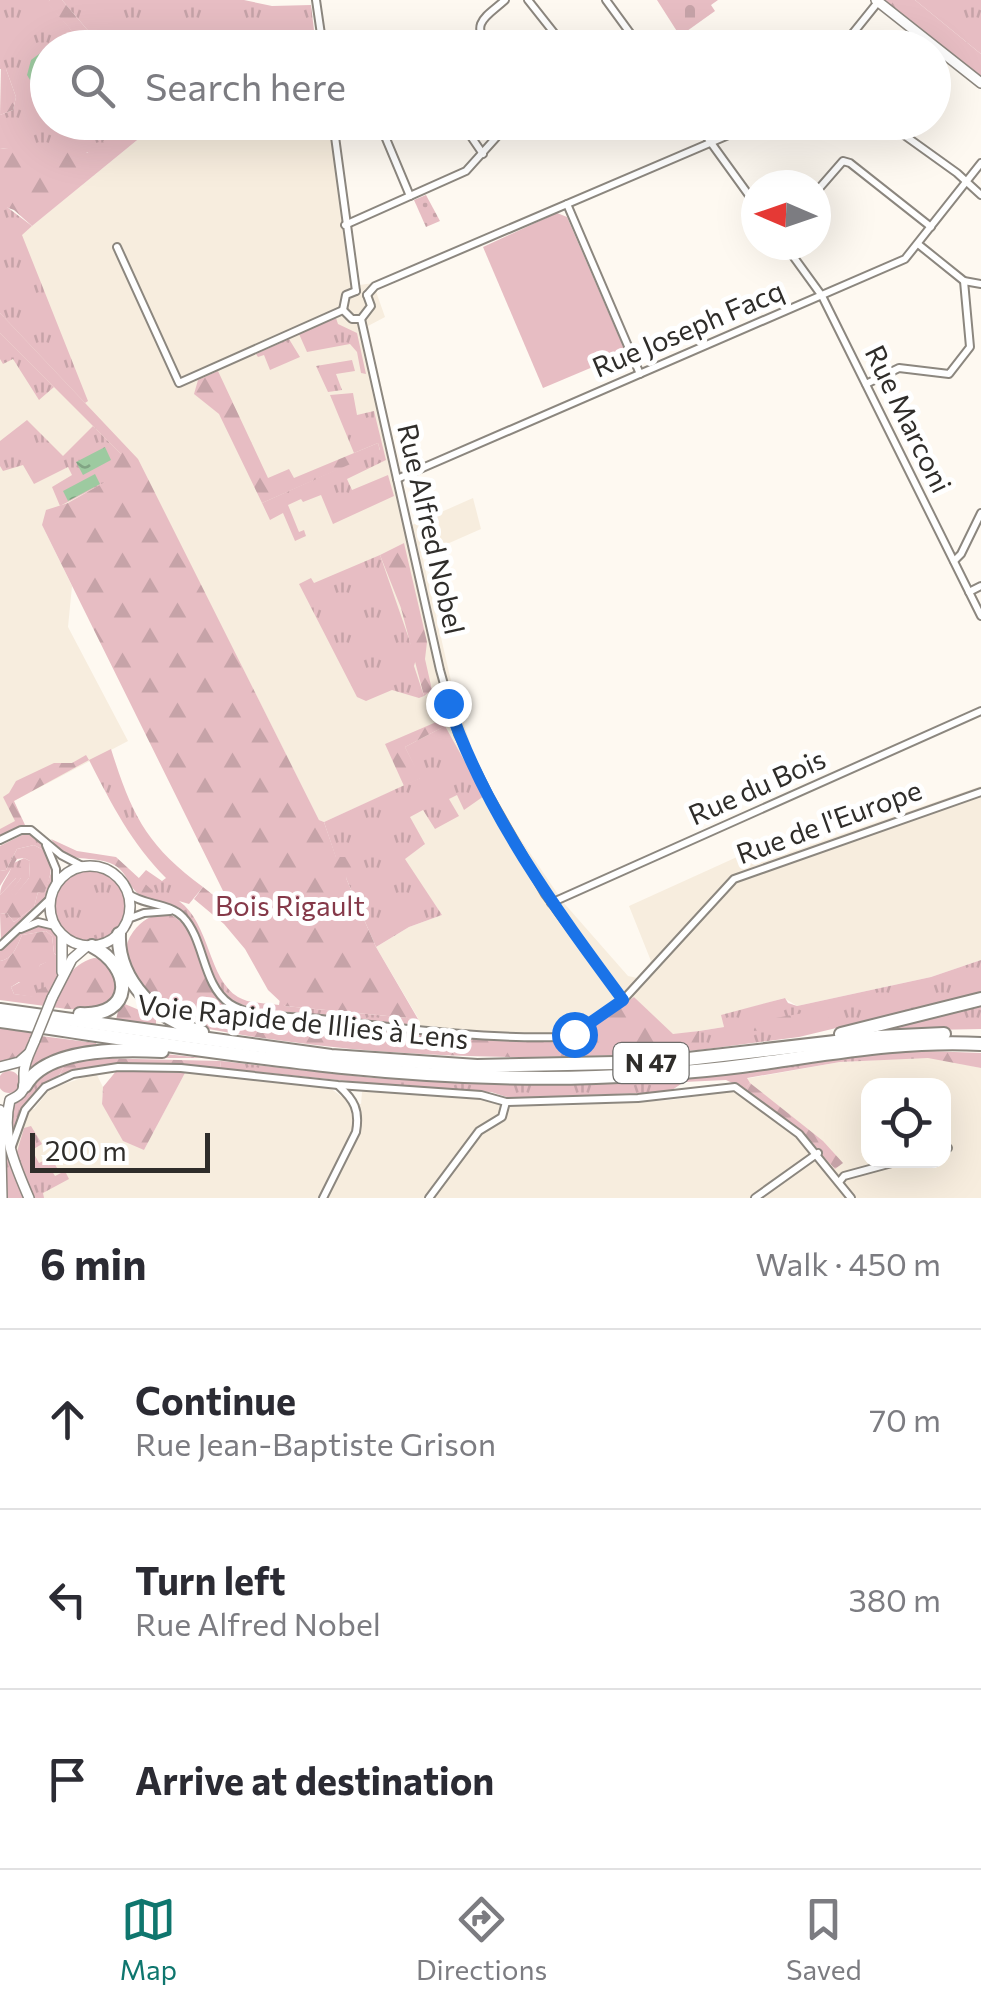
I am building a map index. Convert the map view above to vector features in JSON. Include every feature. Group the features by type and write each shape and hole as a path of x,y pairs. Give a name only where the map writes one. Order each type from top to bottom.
{"highway":[{"path":"24,1080 44,1068 90,1052 155,1050 202,1054 222,1046 218,1036 178,1024 150,1004 123,964 118,934"},
{"path":"19,1013 32,1009 93,1015 114,1006 121,994 122,975 111,958 89,946"},
{"name":"N 47","path":"781,1050 796,1043 981,999"},
{"name":"Voie Rapide de Illies à Lens","path":"0,1010 222,1046 477,1066 638,1064 781,1050"},
{"name":"N 47","path":"0,1022 222,1046 358,1070 506,1078 663,1074 875,1046 981,1044"},
{"path":"781,1050 914,1034 981,1036"}],"street":[{"path":"316,0 320,30"},
{"path":"478,30 481,21 505,0"},
{"path":"528,0 552,30"},
{"path":"606,0 626,30"},
{"path":"855,30 877,1 914,30"},
{"path":"951,59 981,83"},
{"path":"334,140 356,290"},
{"path":"386,140 410,196"},
{"path":"473,140 483,154"},
{"path":"345,225 466,170 495,140"},
{"path":"709,140 741,184"},
{"path":"367,294 375,286 721,140"},
{"path":"910,140 981,194"},
{"path":"831,173 843,162 850,163 931,228"},
{"name":"Rue Joseph Facq","path":"397,479 905,259 981,163"},
{"path":"567,204 640,374"},
{"path":"918,244 964,281 981,284"},
{"path":"118,247 179,384 344,310"},
{"name":"Rue Marconi","path":"796,260 822,296 981,616"},
{"path":"866,384 899,368 949,374 970,346 964,281"},
{"path":"356,290 367,294 371,306 361,319 349,317 344,310 346,295 356,290"},
{"name":"Rue Alfred Nobel","path":"361,319 454,723 488,794 551,903 623,1000"},
{"path":"954,561 981,513"},
{"path":"969,592 981,586"},
{"name":"Rue du Bois","path":"551,903 981,710"},
{"name":"Rue de l'Europe","path":"174,911 186,921 219,992 235,1006 468,1034 559,1038 574,1034 623,1000 734,879 981,792"},
{"path":"0,840 26,829 36,832 61,855 84,867"},
{"path":"43,839 55,864 56,886"},
{"path":"62,974 59,931 51,913 51,898 66,874 97,867 113,874 128,893 144,903 174,911"},
{"path":"28,1196 11,1152 5,1099 20,1096 30,1052 62,974 72,958 118,934 128,919 128,893"},
{"path":"0,946 51,898"},
{"path":"128,919 152,911 174,911"},
{"path":"12,934 38,922 89,946"},
{"path":"24,1080 5,1066 30,1052"},
{"path":"11,1152 25,1110 44,1086 98,1068 181,1068 338,1085 481,1094 506,1102 638,1098 735,1087 800,1134 851,1198"},
{"path":"323,1198 356,1132 358,1120 352,1098 338,1085"},
{"path":"352,1098 364,1087"},
{"path":"429,1198 479,1132 502,1117 506,1102"},
{"path":"0,1110 2,1198"},
{"path":"755,1198 818,1153"},
{"path":"840,1181 844,1176 873,1168"}],"shaded area":[{"path":"137,140 339,140 360,285 373,283 385,317 368,326 412,525 473,498 481,529 422,555 454,694 472,749 501,810 563,902 628,976 637,978 651,961 629,906 768,843 774,858 981,786 981,960 931,977 797,1006 784,998 722,1016 724,1027 673,1035 634,997 576,1038 565,1041 419,1033 418,1018 376,947 409,927 442,915 404,859 424,845 395,790 324,822 319,820 137,459 42,525 72,586 68,627 128,741 14,801 26,833 4,844 0,852 0,252"},
{"path":"932,1057 981,1068 981,1198 0,1198 0,1110 34,1109 50,1089 96,1073 103,1087 102,1104 144,1150 185,1073 330,1088 349,1102 361,1104 362,1092 366,1091 496,1100 513,1106 671,1100 733,1091 745,1079 840,1062"}],"green space":[{"path":"0,0 50,0 48,3 71,30 30,30 30,140 110,140 79,155 0,149 0,115 13,110 16,97 6,69 0,69"},
{"path":"62,0 244,0 272,6 311,5 314,30 88,30"},
{"path":"62,0 88,30 71,30 47,3"},
{"path":"657,0 718,0 711,5 715,11 688,30 676,30"},
{"path":"883,0 915,0 981,54 981,77 951,53 951,30 921,30"},
{"path":"915,0 981,0 981,54"},
{"path":"1,67 6,69 16,97 13,110 0,115"},
{"path":"66,140 87,153 105,140 137,140 32,226 14,210 0,205 0,149 17,147 55,153"},
{"path":"426,195 440,221 426,227 414,200"},
{"path":"3,204 32,226 22,235 88,401 85,403 0,313"},
{"path":"557,213 567,217 626,353 543,388 483,247"},
{"name":"Bois Rigault","path":"0,313 138,459 319,820 324,822 336,857 352,857 358,862 346,878 376,947 418,1019 285,1006 268,990 245,949 224,924 194,899 203,887 227,906 229,903 42,525 46,510 68,503 105,482 100,471 121,454 0,333"},
{"path":"336,318 338,324 357,333 366,374 361,373 357,352 350,344 307,352 299,334"},
{"path":"0,333 54,387 39,400 13,359 3,364 0,359"},
{"path":"289,339 300,357 270,370 264,355 256,354"},
{"path":"352,360 355,371 336,374 342,390 328,392 316,366"},
{"path":"218,371 268,478 289,469 294,478 378,443 380,451 262,503 219,414 194,394 198,380"},
{"path":"353,393 357,415 374,411 386,460 347,479 352,490 388,475 394,496 333,524 321,495 303,502 301,499 288,505 299,532 304,530 306,536 295,541 283,513 270,520 262,503 380,450 378,443 354,453 330,395"},
{"path":"27,420 63,456 93,426 122,455 106,482 60,506 52,487 72,475 68,467 34,484 23,465 3,471 0,466 0,441"},
{"path":"404,543 427,642 425,659 432,690 424,696 401,608 380,555"},
{"path":"380,555 416,659 414,666 424,696 419,698 392,690 366,701 357,697 299,584 311,578 314,583"},
{"path":"441,720 445,726 405,747 421,778 404,786 385,744"},
{"path":"445,726 484,796 464,810 457,795 449,799 459,816 435,829 423,810 410,817 425,844 405,859 442,915 409,927 376,947 346,878 352,857 336,858 324,822 420,778 405,747"},
{"path":"111,749 134,811 154,842 203,887 189,904 179,901 197,923 228,989 253,1002 279,1005 280,999 285,1006 418,1019 419,1026 252,1008 232,1001 220,988 186,916 173,906 151,901 138,879 146,870 162,881 166,878 132,837 89,760"},
{"path":"86,755 89,760 14,801 25,825 0,836 0,829 15,821 3,797 16,781 54,763 72,763"},
{"path":"26,833 34,834 47,852 34,845 17,849 6,870 0,871 0,846"},
{"path":"51,839 77,851 116,857 153,891 151,901 137,893 117,867 101,860 71,856"},
{"path":"34,845 47,852 49,878 44,894 38,892 34,907 14,922 7,913 0,914 0,895 16,878 18,867 24,866 11,892 14,896 29,878 30,861 17,859 0,886 0,871 6,870 17,849"},
{"path":"24,858 30,861 29,878 14,897 10,892 21,878 16,878 0,895 12,864"},
{"path":"53,867 49,891 43,900 1,941 0,914 7,913 14,922 34,907 38,892 44,893"},
{"path":"90,870 115,881 126,906 115,931 90,942 65,931 54,906 65,881"},
{"path":"166,913 188,932 217,992 248,1014 469,1038 551,1042 576,1038 634,997 673,1034 699,1031 699,1050 575,1056 450,1056 326,1046 203,1028 175,1014 146,991 127,962 126,947 133,932 147,919"},
{"path":"37,924 56,936 61,960 54,953 52,936 46,931 22,935 11,955 0,961 0,951 23,930"},
{"path":"46,931 52,936 54,953 61,960 59,972 48,968 47,962 40,965 34,983 19,982 11,987 14,994 38,997 37,990 45,987 49,978 55,982 45,1006 0,1000 0,961 11,955 22,935"},
{"path":"94,958 106,959 117,979 113,1001 94,1009 52,1007 73,971"},
{"path":"981,960 981,993 799,1037 699,1050 699,1031 724,1027 721,1015 785,998 797,1006 931,977"},
{"path":"48,961 59,972 39,998 14,994 11,987 35,974"},
{"path":"120,1002 156,1017 156,1026 116,1020"},
{"path":"981,1005 981,1029 882,1031 882,1030"},
{"path":"826,1009 829,1019 754,1031 753,1022"},
{"path":"0,1027 33,1032 21,1057 0,1064"},
{"path":"41,1036 96,1043 98,1049 31,1072 28,1069"},
{"path":"928,1051 928,1058 840,1062 747,1078 750,1083 745,1089 726,1080 684,1082 669,1092 510,1098 491,1092 220,1068 221,1061 374,1078 490,1083"},
{"path":"928,1051 981,1053 981,1068 928,1058"},
{"path":"165,1054 203,1058 93,1058 65,1064 60,1074 31,1097 11,1133 14,1105 45,1070 88,1056"},
{"path":"93,1058 221,1061 220,1068 118,1064 60,1074 65,1064"},
{"path":"117,1070 185,1073 144,1150 123,1141 102,1104 103,1087"},
{"path":"9,1071 19,1078 17,1090 1,1090 1,1074"},
{"path":"750,1083 823,1141 843,1163 835,1169 801,1132 745,1089"},
{"path":"31,1126 42,1144 32,1150 39,1163 51,1157 57,1168 52,1171 55,1176 65,1171 69,1179 43,1193 44,1198 32,1198 16,1155 24,1128"},
{"path":"8,1154 24,1198 5,1198 4,1158"}],"water":[{"path":"105,447 111,460 83,475 76,462"},
{"path":"95,474 100,484 68,501 63,491"}],"route":[{"path":"448,703 469,758 545,894 623,1000 574,1034"}]}
